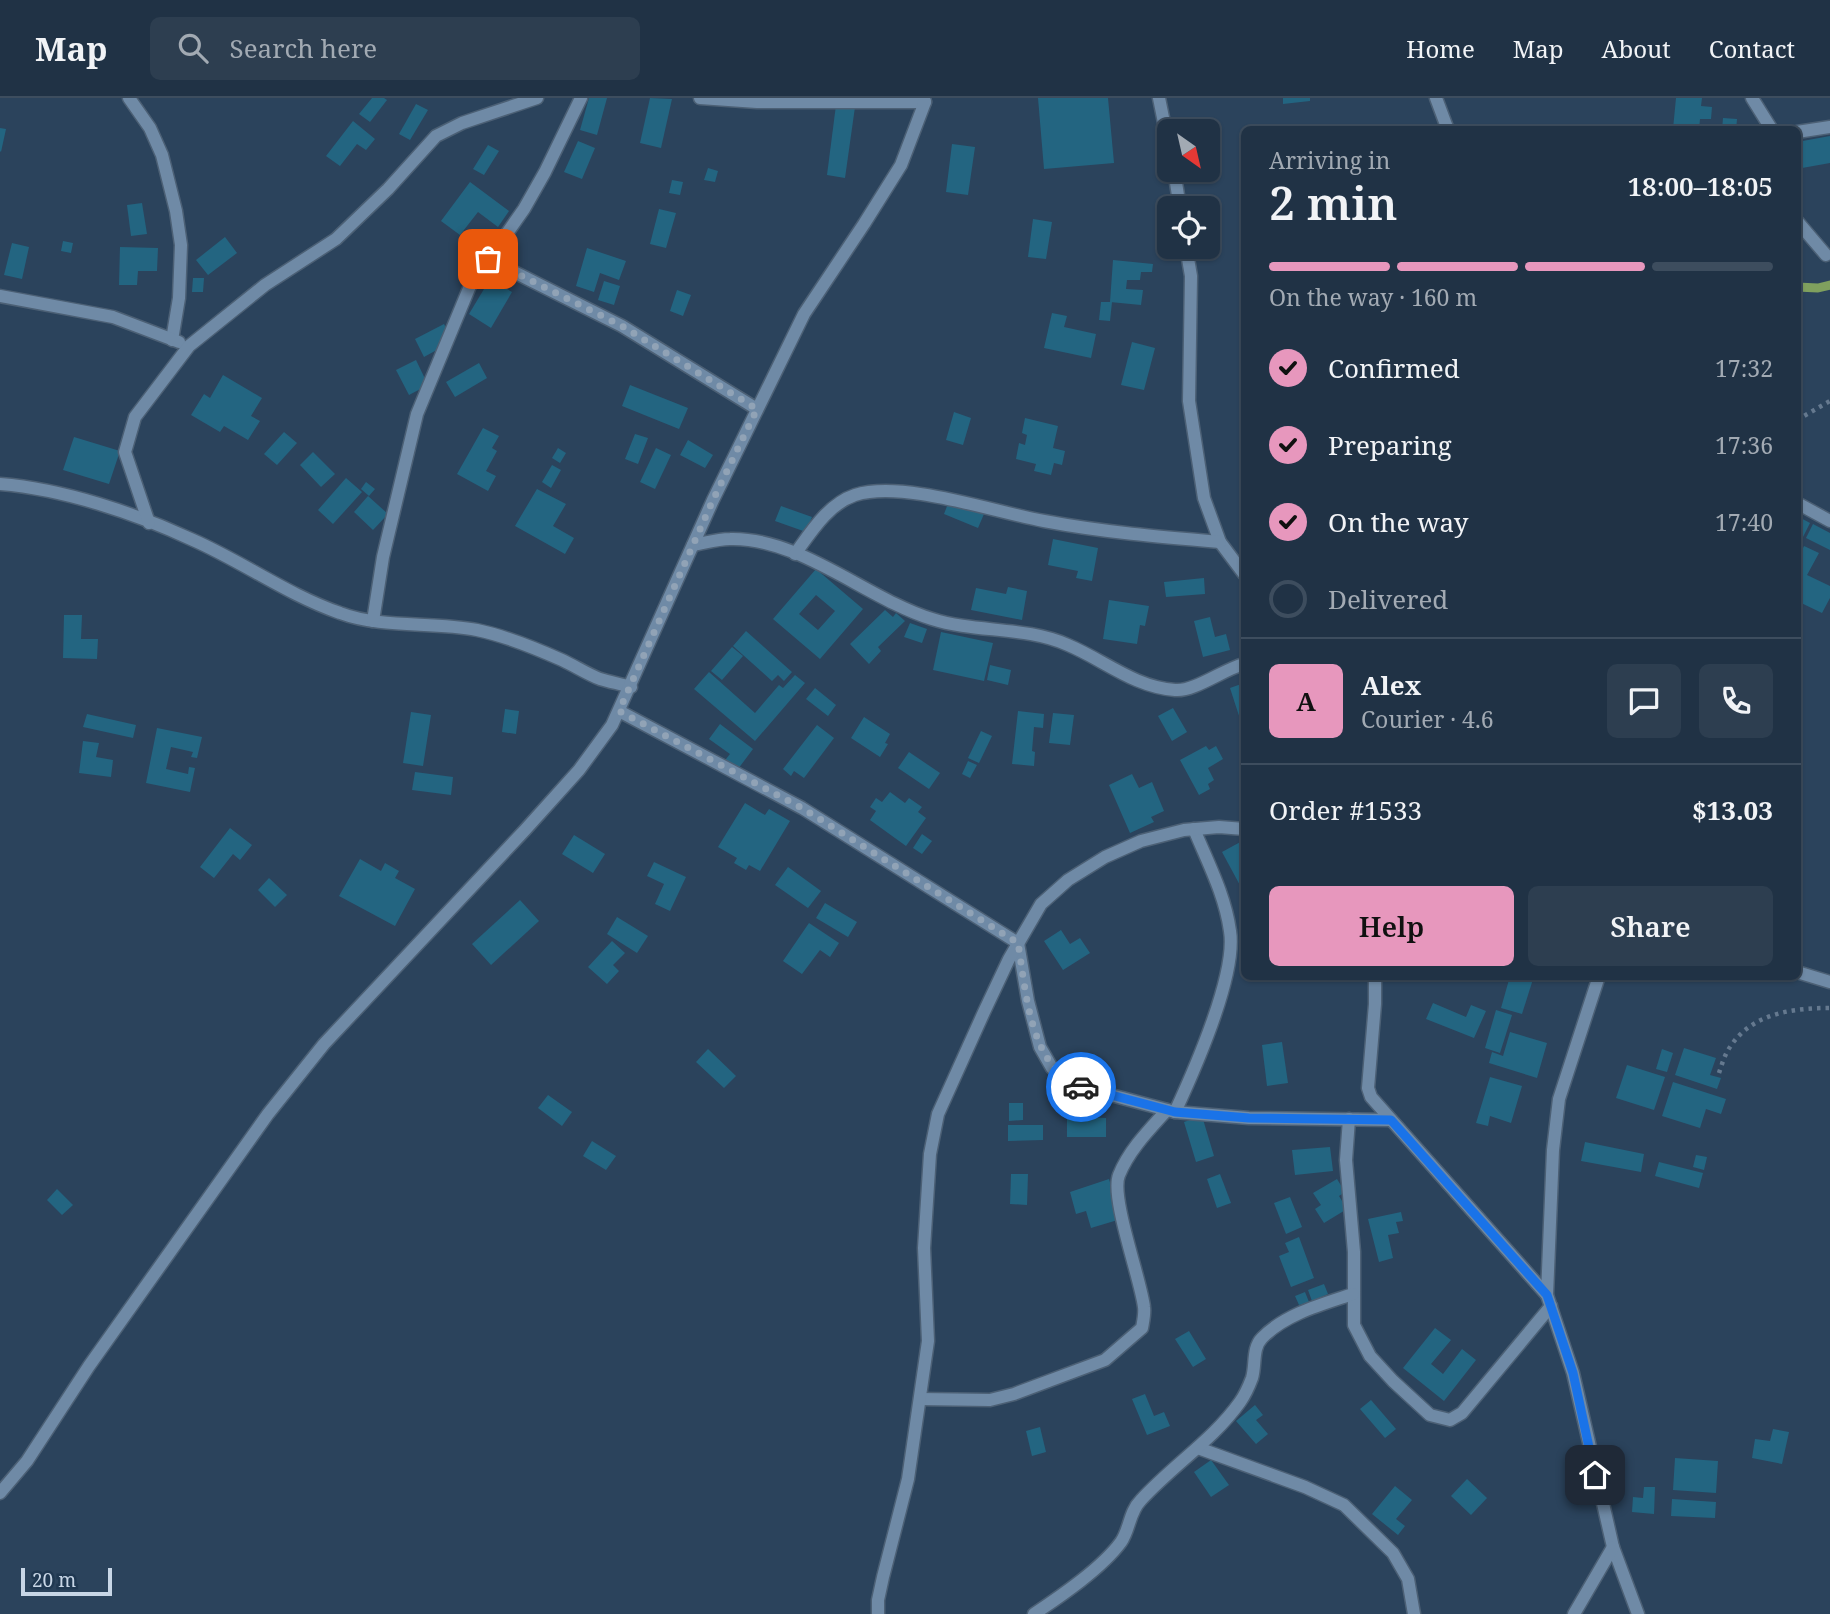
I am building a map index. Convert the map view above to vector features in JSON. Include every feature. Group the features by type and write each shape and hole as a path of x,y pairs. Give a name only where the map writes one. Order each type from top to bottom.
{"street":[{"path":"129,98 150,128 162,155 176,211 181,245 179,298 173,340"},
{"path":"149,523 125,452 135,417 189,346 265,285 336,239 388,189 436,136 474,118 537,98"},
{"path":"373,621 386,544 417,414 470,286 524,209 545,173 581,98"},
{"path":"0,1493 27,1461 89,1366 268,1114 324,1044 449,913 570,780 612,725 693,545 804,314 901,165 925,100 757,102 700,98"},
{"path":"1159,98 1163,119"},
{"path":"1436,98 1446,126"},
{"path":"1752,98 1770,126"},
{"path":"1801,132 1830,128"},
{"path":"1801,226 1826,255"},
{"path":"488,259 622,326 757,409"},
{"path":"1188,259 1191,276 1189,401 1204,498 1220,542 1241,569"},
{"path":"0,296 113,317 189,346"},
{"path":"0,484 33,487 149,523 193,540 310,601 341,614 373,621 421,623 477,630 512,640 598,678 631,687"},
{"path":"795,554 817,524 837,504 854,495 879,491 936,497 1084,528 1220,542"},
{"path":"1801,505 1830,521"},
{"path":"693,545 730,539 765,544 817,562 878,596 931,619 1040,635 1068,645 1144,684 1178,691 1241,665"},
{"path":"619,711 802,808 1018,943 1028,1001 1040,1046 1052,1068 1077,1086 1171,1111 1249,1118 1391,1120"},
{"path":"920,1399 990,1400 1014,1394 1105,1360 1142,1328 1145,1308 1125,1227 1117,1187 1118,1177 1134,1147 1171,1111 1196,1065 1220,997 1228,965 1231,935 1224,902 1194,829"},
{"path":"878,1614 883,1577 908,1479 929,1320 924,1248 930,1154 938,1114 984,1012 1018,943 1041,904 1068,880 1105,857 1141,841 1194,829 1241,829"},
{"path":"1801,973 1830,982"},
{"path":"1375,980 1376,1004 1368,1088 1371,1097 1549,1301"},
{"path":"1598,980 1559,1099 1553,1150 1549,1301 1573,1373 1613,1547 1638,1614"},
{"path":"1349,1119 1346,1160 1354,1252 1353,1325 1370,1356 1430,1415 1450,1420 1462,1413 1549,1301"},
{"path":"1034,1614 1090,1572 1122,1542 1131,1515 1141,1500 1216,1433 1241,1400 1252,1380 1257,1344 1264,1336 1315,1306 1353,1294"},
{"path":"1198,1448 1305,1487 1344,1505 1393,1553 1408,1579 1414,1614"},
{"path":"1574,1614 1613,1547"}],"path":[{"path":"1801,418 1830,401"},
{"path":"1719,1073 1728,1049 1738,1035 1766,1016 1800,1008 1830,1008"}],"building":[{"path":"372,98 387,100 370,122 359,114"},
{"path":"589,98 607,98 597,135 580,130"},
{"path":"650,98 672,99 661,148 640,143"},
{"path":"1038,98 1108,98 1114,163 1044,169"},
{"path":"1283,98 1310,98 1310,101 1283,104"},
{"path":"1676,98 1702,98 1701,106 1712,107 1711,119 1700,119 1699,126 1673,126"},
{"path":"416,104 428,110 410,140 399,134"},
{"path":"836,105 855,107 845,178 827,175"},
{"path":"1723,118 1737,119 1736,126 1722,126"},
{"path":"353,121 375,139 366,150 357,144 340,166 326,156"},
{"path":"0,128 6,129 1,152 0,151"},
{"path":"1830,136 1830,163 1802,168 1801,141"},
{"path":"578,141 595,148 582,179 564,172"},
{"path":"952,144 975,147 968,195 946,192"},
{"path":"488,145 499,151 484,175 473,169"},
{"path":"708,168 718,171 715,182 704,180"},
{"path":"672,180 683,182 680,195 669,193"},
{"path":"470,182 509,211 498,227 478,212 460,235 441,221"},
{"path":"142,203 147,234 131,236 127,205"},
{"path":"659,209 676,213 666,248 650,244"},
{"path":"1033,219 1052,222 1046,259 1028,257"},
{"path":"225,237 237,253 208,275 196,260"},
{"path":"63,241 73,243 71,253 61,251"},
{"path":"12,243 29,247 22,279 4,275"},
{"path":"120,247 158,248 157,271 138,271 137,285 119,285"},
{"path":"587,248 626,261 619,280 600,273 594,292 576,286"},
{"path":"1113,260 1153,264 1152,272 1141,272 1140,280 1127,280 1126,289 1143,290 1141,305 1110,302"},
{"path":"193,278 204,278 203,292 192,292"},
{"path":"490,279 512,292 491,328 469,314"},
{"path":"604,281 620,286 614,305 598,300"},
{"path":"677,290 691,295 683,316 670,311"},
{"path":"1101,302 1112,302 1110,321 1099,320"},
{"path":"1052,313 1067,316 1064,327 1096,334 1091,358 1044,348"},
{"path":"444,324 453,341 424,357 415,339"},
{"path":"1132,342 1155,348 1144,390 1121,385"},
{"path":"416,360 428,385 409,395 396,370"},
{"path":"479,363 487,378 455,397 446,382"},
{"path":"223,375 262,398 251,416 260,421 248,440 224,426 220,432 191,415 204,394 210,398"},
{"path":"630,385 688,408 679,429 622,406"},
{"path":"954,412 971,418 963,445 946,440"},
{"path":"1025,418 1058,426 1053,448 1065,451 1062,465 1054,463 1051,475 1034,471 1036,464 1016,459 1019,443 1025,445 1027,435 1022,433"},
{"path":"483,428 499,436 492,448 497,451 486,471 496,476 488,491 457,474"},
{"path":"284,432 297,443 277,465 264,454"},
{"path":"635,434 648,438 638,464 625,459"},
{"path":"74,437 120,451 109,484 63,470"},
{"path":"688,440 713,455 705,468 680,455"},
{"path":"558,448 566,453 560,463 552,458"},
{"path":"656,448 671,455 655,489 640,482"},
{"path":"313,452 335,474 321,487 300,465"},
{"path":"552,465 561,470 551,488 542,482"},
{"path":"346,478 362,492 333,524 318,510"},
{"path":"366,482 375,489 369,496 361,489"},
{"path":"537,489 566,504 553,526 574,538 565,554 515,526"},
{"path":"368,496 388,514 373,530 354,512"},
{"path":"949,501 984,514 978,528 944,514"},
{"path":"781,506 812,517 806,532 775,521"},
{"path":"1801,518 1810,523 1801,541"},
{"path":"1813,524 1830,533 1830,550 1806,538"},
{"path":"1053,539 1098,548 1092,581 1076,578 1078,571 1048,565"},
{"path":"1804,546 1819,553 1807,575 1830,586 1830,598 1822,613 1801,603 1801,552"},
{"path":"816,569 863,609 820,659 773,619","holes":["816,595 835,611 818,630 799,614"]},
{"path":"1204,578 1205,594 1166,597 1164,582"},
{"path":"1008,587 1027,591 1022,620 971,610 976,588 1006,594"},
{"path":"1109,600 1149,606 1145,626 1140,625 1137,644 1103,639"},
{"path":"885,610 893,617 896,613 905,621 878,647 881,651 869,664 850,644"},
{"path":"64,615 82,615 81,639 98,639 97,659 63,658"},
{"path":"1210,617 1215,637 1226,634 1230,650 1203,657 1194,621"},
{"path":"910,623 927,629 922,643 904,637"},
{"path":"746,631 792,672 784,681 778,675 772,681 733,646"},
{"path":"941,632 993,643 984,681 933,670"},
{"path":"732,647 743,656 722,680 711,671"},
{"path":"990,665 1011,670 1008,685 987,680"},
{"path":"709,672 755,713 779,685 783,688 795,675 805,683 755,741 694,689"},
{"path":"1241,684 1241,722 1230,688"},
{"path":"815,688 836,705 828,716 806,699"},
{"path":"1173,708 1187,732 1172,741 1158,716"},
{"path":"505,709 519,711 516,734 502,732"},
{"path":"1018,711 1044,714 1043,728 1034,727 1034,766 1012,764"},
{"path":"411,712 431,715 423,766 403,763"},
{"path":"1053,713 1074,715 1070,745 1049,743"},
{"path":"87,714 136,725 133,738 83,727"},
{"path":"864,717 890,734 885,743 888,744 880,757 851,738"},
{"path":"720,724 753,749 735,773 722,764 730,754 709,739"},
{"path":"817,725 834,738 804,778 794,771 791,776 783,769"},
{"path":"157,728 202,737 197,758 191,757 193,752 171,747 166,769 188,774 189,767 195,768 190,792 146,783"},
{"path":"981,731 992,736 979,763 968,758"},
{"path":"83,741 99,743 96,757 113,760 111,777 79,773"},
{"path":"1206,746 1209,750 1216,746 1223,759 1208,768 1214,780 1208,784 1210,789 1199,795 1180,760"},
{"path":"909,752 940,773 929,789 898,768"},
{"path":"968,761 977,765 970,778 962,774"},
{"path":"415,772 453,777 451,795 412,790"},
{"path":"1132,774 1139,788 1152,782 1164,811 1151,817 1154,822 1130,833 1109,785"},
{"path":"890,792 905,803 909,798 922,807 918,812 926,818 906,846 870,820 876,811 870,807 876,798 882,802"},
{"path":"745,803 765,815 769,809 790,821 760,871 749,865 746,870 734,863 737,858 718,847"},
{"path":"230,828 252,845 240,860 233,854 214,878 200,867"},
{"path":"922,834 932,841 922,854 913,848"},
{"path":"574,835 605,854 593,873 562,854"},
{"path":"1241,842 1241,887 1222,852"},
{"path":"360,859 381,871 385,863 399,871 395,878 415,889 395,926 339,896"},
{"path":"654,862 686,877 670,911 655,904 664,884 647,876"},
{"path":"788,867 821,891 808,908 775,885"},
{"path":"269,878 287,895 275,907 258,890"},
{"path":"520,900 539,921 491,965 472,944"},
{"path":"825,903 857,922 848,937 816,918"},
{"path":"617,917 648,936 637,953 607,934"},
{"path":"809,923 839,943 830,957 820,950 802,974 783,961"},
{"path":"1061,930 1070,944 1080,938 1090,953 1063,970 1044,941"},
{"path":"612,941 625,953 613,965 619,971 607,984 588,967"},
{"path":"1509,980 1533,980 1522,1014 1501,1008"},
{"path":"1433,1003 1466,1017 1471,1005 1486,1011 1474,1038 1426,1019"},
{"path":"1496,1010 1512,1015 1500,1053 1485,1048"},
{"path":"1510,1032 1547,1043 1537,1078 1489,1063 1492,1052 1503,1056"},
{"path":"1282,1042 1288,1083 1267,1086 1262,1045"},
{"path":"1684,1048 1716,1058 1710,1075 1721,1078 1717,1089 1675,1075"},
{"path":"708,1049 736,1076 724,1088 696,1062"},
{"path":"1662,1049 1673,1053 1667,1072 1656,1069"},
{"path":"1627,1065 1665,1077 1654,1110 1616,1098"},
{"path":"1490,1077 1522,1086 1511,1123 1490,1116 1488,1126 1476,1123"},
{"path":"1673,1082 1726,1099 1721,1114 1706,1109 1700,1128 1662,1116"},
{"path":"548,1095 572,1112 562,1126 538,1108"},
{"path":"1067,1097 1083,1097 1083,1117 1106,1118 1106,1137 1067,1137"},
{"path":"1009,1103 1023,1103 1023,1120 1009,1121"},
{"path":"1202,1116 1214,1156 1196,1162 1184,1122"},
{"path":"1008,1125 1043,1125 1043,1140 1008,1141"},
{"path":"592,1141 616,1156 606,1170 583,1156"},
{"path":"1585,1142 1644,1154 1641,1172 1581,1161"},
{"path":"1330,1147 1333,1171 1295,1175 1292,1150"},
{"path":"1696,1155 1707,1157 1704,1170 1693,1167"},
{"path":"1659,1162 1703,1173 1699,1188 1655,1176"},
{"path":"1011,1174 1028,1174 1027,1205 1010,1204"},
{"path":"1220,1174 1231,1203 1217,1208 1207,1179"},
{"path":"1109,1179 1121,1219 1091,1228 1086,1211 1076,1214 1070,1192"},
{"path":"1337,1179 1345,1192 1339,1196 1347,1209 1324,1223 1315,1209 1321,1205 1313,1193"},
{"path":"57,1189 73,1205 62,1215 47,1200"},
{"path":"1290,1197 1302,1227 1286,1234 1274,1203"},
{"path":"1401,1212 1403,1221 1396,1222 1399,1233 1388,1235 1393,1258 1379,1262 1368,1219"},
{"path":"1299,1237 1314,1278 1291,1287 1279,1256 1289,1252 1285,1243"},
{"path":"1324,1284 1328,1294 1312,1301 1308,1290"},
{"path":"1305,1292 1309,1302 1299,1305 1295,1296"},
{"path":"1435,1328 1451,1340 1431,1364 1443,1374 1462,1349 1476,1360 1444,1401 1403,1368"},
{"path":"1189,1331 1206,1359 1193,1367 1175,1339"},
{"path":"1145,1394 1154,1416 1164,1412 1170,1426 1147,1435 1132,1399"},
{"path":"1371,1400 1396,1429 1385,1438 1360,1409"},
{"path":"1255,1405 1263,1415 1256,1420 1268,1434 1256,1444 1236,1421"},
{"path":"1040,1427 1046,1452 1032,1456 1026,1431"},
{"path":"1773,1429 1789,1432 1782,1464 1752,1458 1755,1439 1770,1441"},
{"path":"1675,1458 1718,1461 1716,1493 1673,1490"},
{"path":"1211,1460 1229,1485 1211,1497 1194,1472"},
{"path":"1467,1479 1487,1498 1471,1515 1451,1496"},
{"path":"1395,1486 1412,1500 1396,1519 1405,1526 1398,1535 1372,1514"},
{"path":"1644,1487 1655,1487 1654,1514 1632,1512 1633,1497 1643,1498"},
{"path":"1672,1499 1716,1502 1715,1518 1671,1516"}],"waterway":[{"path":"1801,287 1830,285"}],"way so far":[{"path":"488,259 658,346 757,409 713,500 619,711 802,808 1018,943 1028,1001 1040,1046 1052,1068 1081,1087"}],"route":[{"path":"1081,1087 1175,1112 1249,1118 1391,1120 1467,1202 1547,1295 1583,1410 1595,1475"}]}
